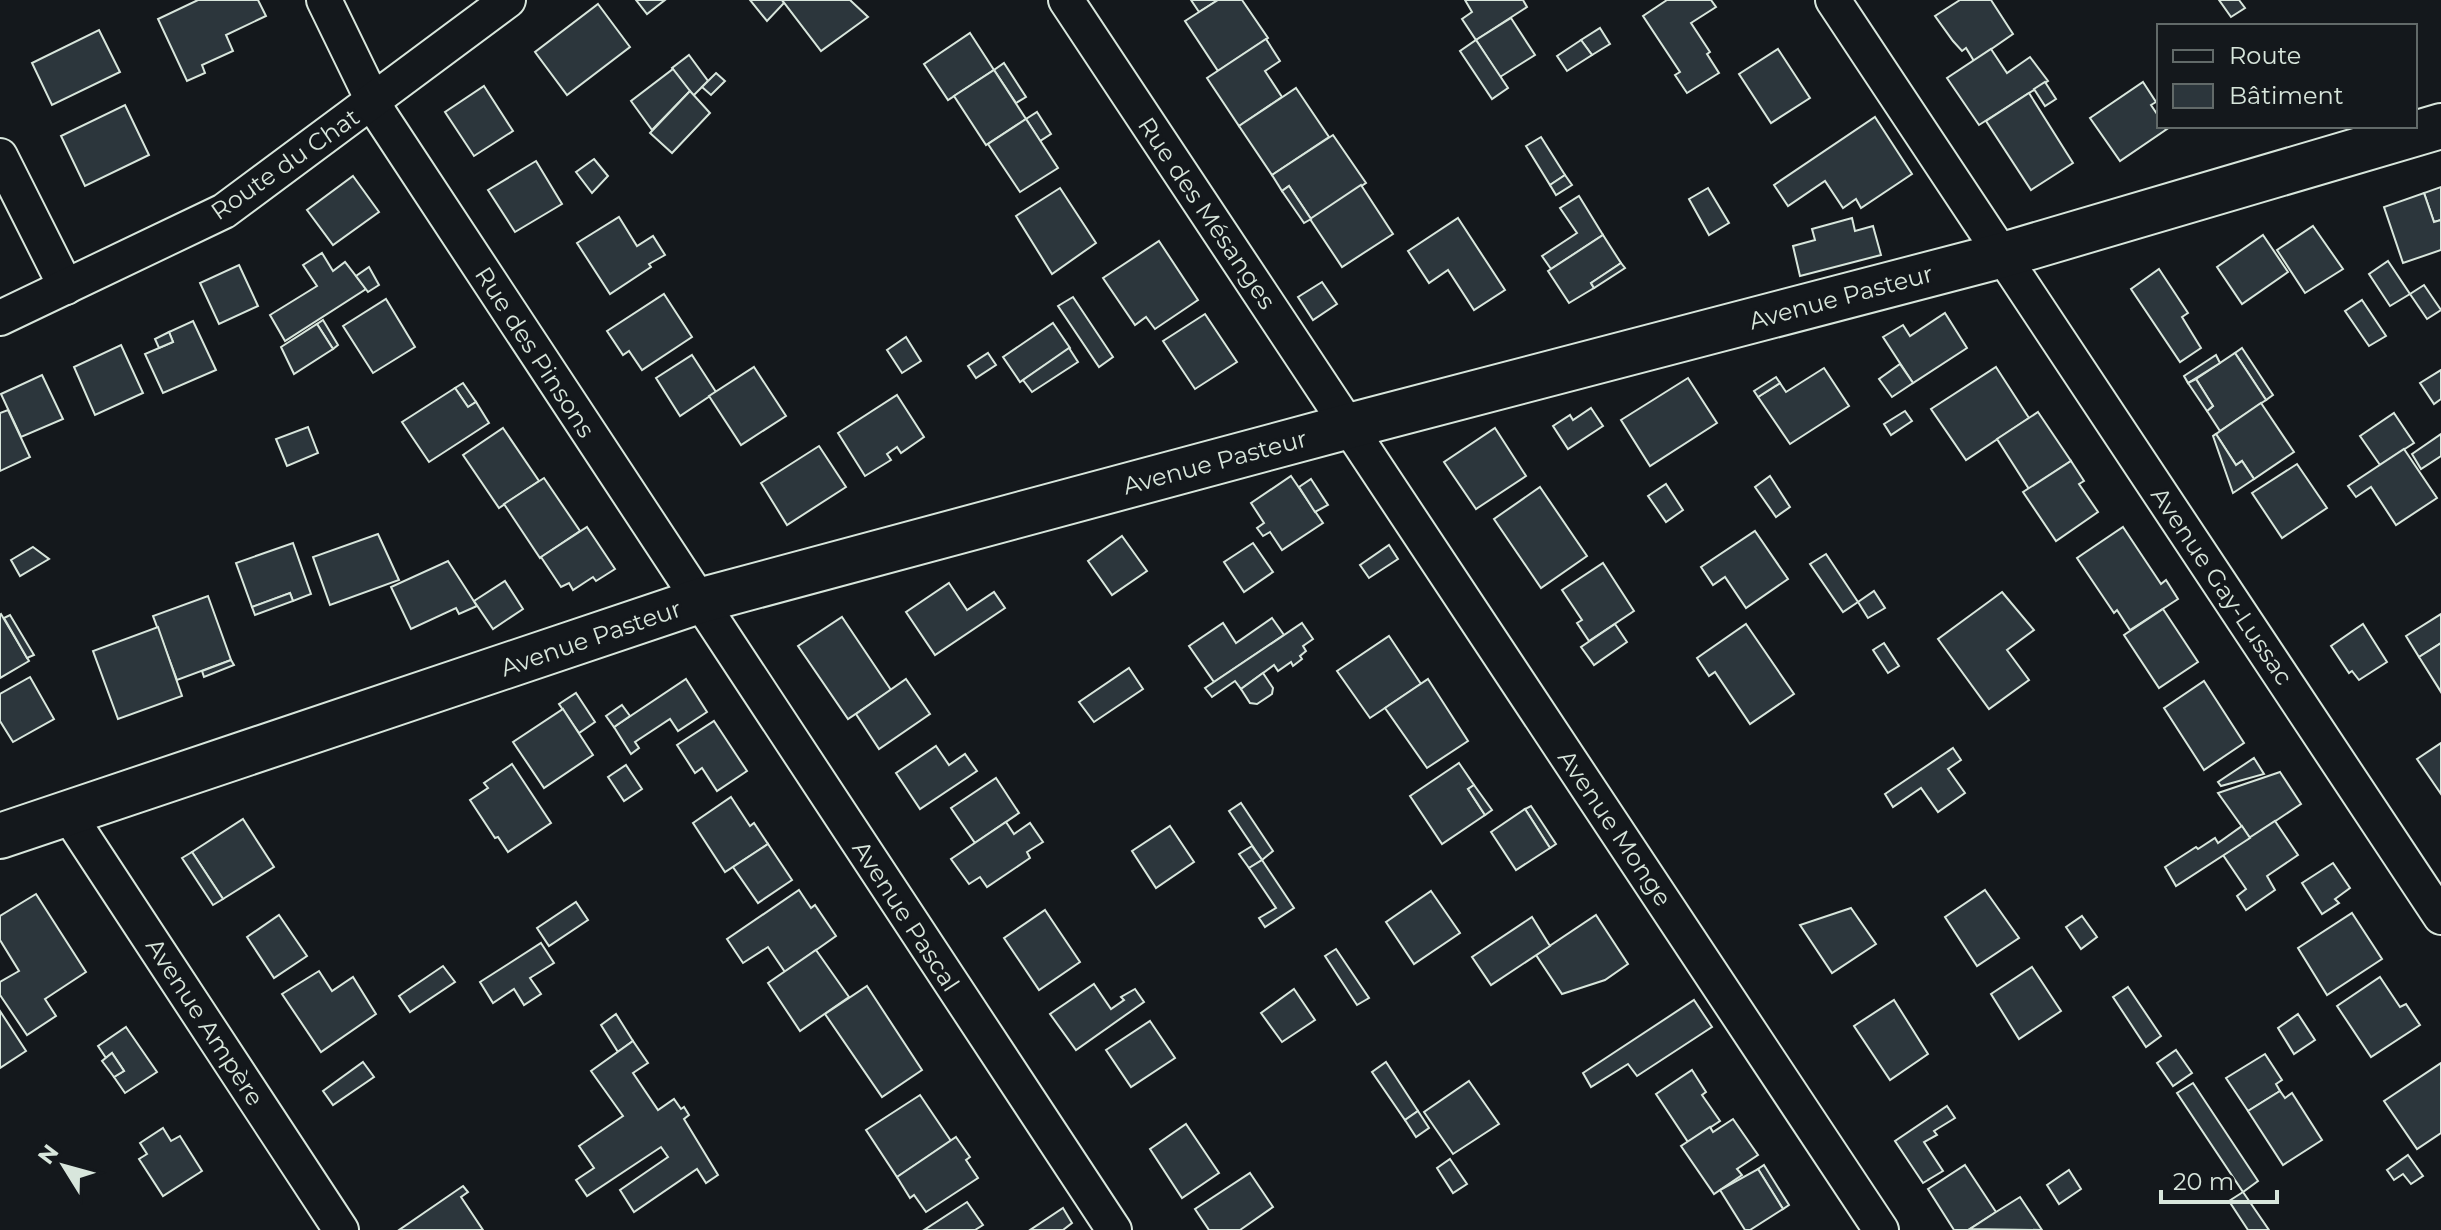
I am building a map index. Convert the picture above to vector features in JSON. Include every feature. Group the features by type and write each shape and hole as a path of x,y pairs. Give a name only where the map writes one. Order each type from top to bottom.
{"street":[{"name":"Rue des Pinsons","path":"324,0 373,102 699,601"},
{"name":"Route du Chat","path":"0,318 224,211 508,0"},
{"name":"Rue des Mésanges","path":"1066,0 1349,426"},
{"name":"Avenue Gay-Lussac","path":"1833,0 2441,917"},
{"name":"Avenue Pasteur","path":"0,836 699,601 1349,426 2003,255 2441,126"},
{"path":"0,156 66,287"},
{"name":"Avenue Monge","path":"1349,426 1881,1230"},
{"name":"Avenue Pascal","path":"699,601 1114,1230"},
{"name":"Avenue Ampère","path":"68,814 341,1230"}],"building":[{"path":"198,0 258,0 266,16 226,35 233,51 202,65 205,73 187,81 158,19"},
{"path":"636,0 665,0 647,14"},
{"path":"750,0 782,0 784,3 767,21"},
{"path":"782,0 850,0 868,17 821,51"},
{"path":"1191,0 1218,0 1199,12"},
{"path":"1218,0 1242,0 1268,38 1218,71 1185,21"},
{"path":"1465,0 1523,0 1527,7 1476,40 1462,19 1472,12"},
{"path":"1667,0 1711,0 1716,7 1691,23 1710,52 1707,54 1719,73 1687,93 1675,75 1680,72 1643,16"},
{"path":"1960,0 1991,0 2013,34 1974,61 1966,48 1962,51 1953,41 1935,16"},
{"path":"2219,0 2239,0 2245,8 2231,17"},
{"path":"598,4 630,47 567,95 535,52"},
{"path":"1511,18 1535,55 1500,77 1476,40"},
{"path":"1600,28 1610,44 1592,55 1581,40"},
{"path":"99,30 120,72 52,105 32,63"},
{"path":"970,33 994,70 948,100 924,64"},
{"path":"1266,39 1280,61 1265,71 1282,97 1239,126 1207,78"},
{"path":"1476,40 1508,88 1492,99 1460,51"},
{"path":"1581,40 1592,55 1567,71 1557,56"},
{"path":"1778,49 1810,98 1771,123 1739,74"},
{"path":"1991,49 2007,73 2030,57 2048,81 1979,125 1947,78"},
{"path":"689,55 708,81 693,96 672,68"},
{"path":"1004,63 1026,97 1016,103 994,70"},
{"path":"673,69 690,91 652,130 631,101"},
{"path":"994,70 1026,119 986,145 954,96"},
{"path":"716,73 725,81 711,95 702,87"},
{"path":"2045,82 2056,99 2045,106 2034,89"},
{"path":"2143,82 2156,102 2151,105 2157,114 2157,128 2167,129 2120,161 2090,118"},
{"path":"484,86 513,131 474,156 445,112"},
{"path":"1296,88 1329,137 1272,175 1239,126"},
{"path":"690,91 710,113 672,153 650,133"},
{"path":"2029,93 2073,163 2031,190 1986,121"},
{"path":"125,105 149,155 85,186 61,136"},
{"path":"1037,112 1051,134 1040,141 1026,119"},
{"path":"1875,117 1912,174 1861,208 1856,199 1843,208 1825,181 1788,206 1774,185"},
{"path":"1026,119 1058,168 1020,192 988,144"},
{"path":"1333,135 1366,183 1311,219 1289,186 1282,191 1272,175"},
{"path":"1541,137 1565,175 1550,185 1526,146"},
{"path":"594,159 608,176 592,193 576,172"},
{"path":"536,161 562,204 515,232 488,190"},
{"path":"1565,175 1572,185 1556,195 1550,185"},
{"path":"353,176 379,212 333,245 307,210"},
{"path":"1361,185 1393,234 1342,267 1310,219"},
{"path":"1289,186 1311,219 1304,223 1282,191"},
{"path":"2441,187 2441,220 2434,222 2424,193"},
{"path":"1060,188 1096,243 1052,274 1016,216"},
{"path":"1708,188 1729,223 1709,235 1689,199"},
{"path":"2424,193 2434,222 2441,220 2441,250 2403,263 2384,207"},
{"path":"1579,196 1603,235 1551,269 1542,256 1577,233 1560,208"},
{"path":"619,217 637,246 653,236 665,255 610,294 577,243"},
{"path":"1458,218 1505,290 1474,310 1448,270 1429,283 1408,251"},
{"path":"1852,218 1855,231 1873,226 1881,255 1800,276 1793,246 1815,240 1812,229"},
{"path":"2313,226 2343,269 2305,293 2277,250"},
{"path":"1603,235 1621,263 1591,283 1594,288 1569,303 1548,271"},
{"path":"2263,235 2288,272 2242,304 2217,267"},
{"path":"1159,241 1198,300 1155,329 1146,317 1135,325 1103,278"},
{"path":"322,253 333,271 345,262 366,289 285,341 270,315 317,286 303,265"},
{"path":"2388,261 2410,294 2390,306 2369,274"},
{"path":"1621,263 1625,268 1594,288 1591,283"},
{"path":"239,265 258,306 219,324 200,283"},
{"path":"369,267 379,285 368,292 356,276"},
{"path":"2159,269 2188,313 2182,317 2201,348 2180,362 2131,289"},
{"path":"1322,282 1337,304 1313,320 1298,297"},
{"path":"2424,285 2441,310 2427,319 2410,294"},
{"path":"664,294 692,337 642,370 629,351 623,355 607,331"},
{"path":"1073,297 1113,357 1099,367 1058,306"},
{"path":"386,299 415,347 373,373 343,326"},
{"path":"2362,300 2386,336 2369,346 2345,311"},
{"path":"1945,313 1967,348 1913,383 1883,337 1903,325 1910,336"},
{"path":"1205,314 1237,362 1195,389 1163,341"},
{"path":"323,320 338,345 333,349 317,324"},
{"path":"193,321 216,370 163,393 145,354 173,342 169,332"},
{"path":"1053,323 1070,348 1020,382 1003,357"},
{"path":"317,324 333,349 294,374 281,347"},
{"path":"169,332 173,342 159,348 155,339"},
{"path":"906,337 921,361 902,373 887,350"},
{"path":"121,345 143,393 95,415 74,367"},
{"path":"1069,348 1078,362 1032,392 1023,380"},
{"path":"2242,348 2273,395 2266,400 2235,353"},
{"path":"988,353 996,365 976,378 968,366"},
{"path":"2235,353 2266,400 2220,431 2207,411 2213,406 2196,379"},
{"path":"692,355 716,392 680,416 656,378"},
{"path":"2216,355 2220,363 2188,383 2184,376"},
{"path":"1900,364 1913,383 1892,397 1879,379"},
{"path":"754,367 786,416 741,445 709,396"},
{"path":"1996,367 2029,418 1966,460 1931,409"},
{"path":"1824,368 1849,406 1790,444 1758,397 1780,383 1786,392"},
{"path":"2441,370 2441,399 2434,404 2420,383"},
{"path":"42,375 63,419 21,437 1,394"},
{"path":"1776,377 1780,383 1758,397 1754,391"},
{"path":"1688,378 1717,423 1650,466 1621,420"},
{"path":"2196,379 2213,406 2207,411 2188,383"},
{"path":"463,383 476,402 468,407 455,388"},
{"path":"455,388 468,407 476,402 489,423 429,462 402,422"},
{"path":"897,395 924,437 901,453 897,447 887,454 891,460 865,476 838,433"},
{"path":"2261,403 2294,452 2254,479 2242,461 2236,465 2216,434"},
{"path":"1591,408 1603,426 1568,449 1553,426 1570,415 1573,420"},
{"path":"8,410 30,457 0,471 0,413"},
{"path":"1905,411 1912,421 1891,435 1884,424"},
{"path":"2038,412 2071,461 2029,489 1997,439"},
{"path":"2394,413 2414,443 2380,465 2360,436"},
{"path":"308,427 318,453 287,466 276,439"},
{"path":"503,428 539,481 499,508 463,455"},
{"path":"1495,428 1526,476 1476,509 1444,462"},
{"path":"2216,434 2236,465 2242,461 2254,479 2233,493 2213,436"},
{"path":"2441,434 2441,456 2421,469 2412,454"},
{"path":"819,446 846,487 787,525 761,483"},
{"path":"2404,449 2437,498 2396,525 2371,487 2356,497 2348,486"},
{"path":"2071,461 2084,481 2079,484 2098,512 2056,541 2023,492"},
{"path":"2297,464 2327,508 2282,538 2252,493"},
{"path":"1291,476 1323,523 1282,550 1270,532 1263,536 1257,528 1264,523 1251,503"},
{"path":"1770,476 1790,507 1776,517 1755,487"},
{"path":"544,478 580,531 540,558 504,504"},
{"path":"1311,479 1328,505 1315,512 1299,487"},
{"path":"1666,484 1683,510 1666,522 1648,496"},
{"path":"1540,487 1587,556 1541,588 1494,519"},
{"path":"587,527 615,569 596,581 593,577 573,590 569,583 561,587 541,557"},
{"path":"2123,527 2161,584 2166,580 2178,599 2130,630 2117,610 2114,613 2077,558"},
{"path":"1755,531 1788,579 1746,608 1725,577 1713,585 1701,567"},
{"path":"378,534 399,580 330,605 313,557"},
{"path":"1122,536 1147,571 1112,595 1088,561"},
{"path":"293,543 311,594 293,601 290,593 252,607 236,563"},
{"path":"1253,543 1273,572 1244,592 1224,562"},
{"path":"1389,545 1398,559 1369,578 1360,565"},
{"path":"33,547 49,559 20,576 11,560"},
{"path":"1826,554 1858,602 1843,612 1810,564"},
{"path":"448,561 477,606 459,614 456,608 411,629 391,587"},
{"path":"1603,563 1634,611 1589,641 1577,623 1582,620 1562,590"},
{"path":"505,581 523,609 493,629 474,601"},
{"path":"949,583 967,610 994,592 1005,608 935,655 906,612"},
{"path":"1874,591 1885,608 1868,618 1858,602"},
{"path":"2002,592 2034,630 2007,650 2029,680 1989,709 1938,639"},
{"path":"290,593 293,601 255,615 252,607"},
{"path":"208,596 231,660 177,680 153,616"},
{"path":"2163,609 2198,662 2159,688 2124,635"},
{"path":"2441,614 2441,643 2419,657 2406,636"},
{"path":"0,615 29,661 0,678"},
{"path":"10,615 34,655 27,658 4,618"},
{"path":"842,617 891,690 848,719 798,646"},
{"path":"1272,618 1284,635 1214,682 1189,646 1223,623 1236,643"},
{"path":"1302,623 1313,639 1303,646 1306,651 1300,656 1302,659 1293,666 1291,662 1278,671 1274,665 1241,689 1235,681 1212,697 1205,688"},
{"path":"1615,624 1627,642 1594,665 1581,647"},
{"path":"1746,624 1794,694 1750,724 1715,672 1709,676 1697,658"},
{"path":"2363,624 2387,662 2359,680 2352,671 2349,673 2331,646"},
{"path":"158,627 182,696 118,719 93,651"},
{"path":"1389,636 1421,684 1370,718 1337,671"},
{"path":"1884,643 1899,666 1888,673 1873,650"},
{"path":"2441,643 2441,692 2419,657"},
{"path":"231,660 234,665 204,677 202,671"},
{"path":"1129,668 1143,689 1094,722 1079,702"},
{"path":"1263,673 1273,688 1272,694 1257,704 1250,703 1241,689"},
{"path":"30,677 54,719 13,742 0,721 0,694"},
{"path":"686,679 707,712 678,731 670,719 635,742 639,748 631,754 614,727"},
{"path":"906,679 930,714 879,749 856,714"},
{"path":"1428,679 1468,741 1427,768 1385,708"},
{"path":"2204,681 2244,743 2204,770 2164,708"},
{"path":"576,693 595,722 579,733 559,704"},
{"path":"622,705 630,716 614,727 606,716"},
{"path":"563,709 593,755 544,788 513,742"},
{"path":"714,721 747,771 717,791 702,768 695,773 677,745"},
{"path":"2441,743 2441,794 2417,759"},
{"path":"936,746 949,765 965,754 977,771 920,809 896,773"},
{"path":"1953,748 1961,760 1948,769 1965,793 1938,812 1921,788 1893,807 1885,794"},
{"path":"2254,758 2264,774 2221,786 2218,782"},
{"path":"1459,763 1474,785 1468,789 1485,815 1442,844 1410,796"},
{"path":"512,764 551,823 508,852 470,800 488,788 484,783"},
{"path":"626,765 642,789 624,801 608,777"},
{"path":"2280,772 2301,804 2250,838 2218,793"},
{"path":"996,778 1019,813 975,843 951,808"},
{"path":"1474,785 1492,810 1485,815 1468,789"},
{"path":"731,797 750,826 754,823 768,844 725,872 693,823"},
{"path":"1241,803 1273,851 1262,860 1229,811"},
{"path":"1531,806 1556,844 1550,848 1525,809"},
{"path":"1525,809 1550,848 1516,870 1491,832"},
{"path":"243,819 274,867 223,899 192,852"},
{"path":"2275,821 2298,855 2267,876 2275,890 2246,910 2237,896 2246,889 2223,855"},
{"path":"1006,822 1014,834 1030,823 1043,842 1027,852 1030,858 987,887 980,877 969,884 951,859"},
{"path":"1170,826 1194,862 1156,888 1132,851"},
{"path":"2242,826 2250,838 2176,886 2165,867 2215,838 2218,843"},
{"path":"768,844 792,880 758,903 733,867"},
{"path":"1252,846 1262,860 1249,868 1239,854"},
{"path":"192,852 223,899 213,905 182,858"},
{"path":"1262,860 1294,908 1265,927 1259,918 1276,908 1249,868"},
{"path":"2333,863 2350,888 2335,899 2339,903 2322,914 2302,883"},
{"path":"799,890 811,908 815,905 836,936 785,972 768,947 743,963 727,939"},
{"path":"1985,890 2019,938 1977,966 1945,917"},
{"path":"1431,891 1460,933 1414,964 1386,922"},
{"path":"36,894 86,972 45,999 56,1016 27,1035 0,995 0,982 19,971 0,940 0,916"},
{"path":"576,902 588,920 549,946 537,928"},
{"path":"1851,908 1876,944 1832,973 1800,925"},
{"path":"1045,910 1080,962 1039,990 1004,938"},
{"path":"2352,913 2382,959 2327,995 2298,948"},
{"path":"279,915 307,956 274,978 247,937"},
{"path":"1596,915 1628,964 1605,980 1562,994 1536,955"},
{"path":"2082,916 2097,937 2081,949 2066,927"},
{"path":"1532,917 1550,946 1491,985 1472,957"},
{"path":"541,943 554,963 530,978 541,994 524,1005 514,989 493,1003 480,982"},
{"path":"1336,949 1369,998 1357,1005 1325,956"},
{"path":"816,950 849,997 800,1031 768,983"},
{"path":"443,966 455,982 410,1012 399,996"},
{"path":"2032,967 2061,1011 2019,1039 1991,994"},
{"path":"319,971 332,991 353,977 376,1014 321,1052 282,994"},
{"path":"2380,977 2400,1007 2406,1004 2420,1025 2371,1057 2337,1006"},
{"path":"1094,984 1111,1009 1124,1000 1121,997 1135,989 1144,1002 1076,1050 1050,1014"},
{"path":"867,986 922,1070 882,1097 825,1014"},
{"path":"2128,987 2161,1036 2146,1047 2113,997"},
{"path":"1294,989 1315,1020 1282,1042 1261,1013"},
{"path":"1694,1000 1712,1027 1637,1076 1628,1064 1591,1087 1583,1073"},
{"path":"1894,1000 1928,1054 1890,1080 1854,1026"},
{"path":"0,1011 26,1051 0,1068"},
{"path":"616,1014 633,1041 618,1052 601,1025"},
{"path":"2298,1014 2315,1040 2294,1054 2278,1028"},
{"path":"1150,1021 1175,1058 1131,1087 1106,1050"},
{"path":"126,1027 157,1072 125,1093 114,1077 124,1071 112,1053 106,1058 98,1046"},
{"path":"633,1041 648,1063 633,1073 658,1110 674,1099 681,1109 684,1107 689,1115 684,1119 718,1175 706,1183 697,1169 634,1212 620,1190 668,1157 661,1147 587,1196 576,1180 594,1168 579,1146 623,1116 591,1071"},
{"path":"2176,1050 2192,1073 2173,1086 2157,1063"},
{"path":"112,1053 124,1071 114,1077 102,1061"},
{"path":"2265,1054 2282,1080 2276,1084 2280,1091 2248,1111 2226,1078"},
{"path":"363,1062 374,1077 333,1105 323,1091"},
{"path":"1386,1062 1418,1111 1405,1120 1372,1072"},
{"path":"2441,1063 2441,1133 2417,1149 2384,1101"},
{"path":"1692,1070 1706,1092 1702,1095 1720,1121 1688,1142 1656,1094"},
{"path":"1469,1081 1499,1124 1453,1154 1424,1112"},
{"path":"2193,1083 2258,1181 2243,1192 2177,1093"},
{"path":"2280,1091 2285,1098 2292,1093 2322,1140 2283,1165 2248,1111"},
{"path":"920,1095 951,1141 897,1177 866,1130"},
{"path":"1947,1106 1955,1118 1934,1131 1937,1135 1924,1142 1943,1171 1923,1183 1895,1141"},
{"path":"1418,1111 1429,1128 1416,1137 1405,1120"},
{"path":"1733,1119 1758,1155 1737,1169 1742,1175 1714,1194 1681,1146 1710,1127 1713,1132"},
{"path":"1186,1124 1219,1173 1182,1198 1150,1149"},
{"path":"163,1128 171,1141 180,1136 202,1171 163,1196 139,1159 147,1154 140,1143"},
{"path":"956,1137 970,1157 966,1160 978,1178 926,1212 914,1195 910,1198 897,1177"},
{"path":"2408,1155 2423,1176 2411,1184 2403,1174 2394,1180 2387,1170"},
{"path":"1450,1159 1467,1184 1453,1193 1437,1168"},
{"path":"1764,1165 1789,1205 1783,1209 1758,1169"},
{"path":"1965,1165 1996,1212 1968,1230 1954,1230 1928,1189"},
{"path":"1758,1169 1783,1209 1750,1230 1745,1230 1720,1190"},
{"path":"2069,1170 2081,1189 2059,1204 2047,1185"},
{"path":"1250,1173 1273,1207 1240,1230 1209,1230 1195,1209"},
{"path":"463,1186 468,1192 461,1197 483,1230 399,1230"},
{"path":"2243,1192 2269,1230 2248,1230 2229,1201"},
{"path":"2020,1197 2042,1230 1970,1229 1996,1212"},
{"path":"967,1202 983,1225 975,1230 924,1230"},
{"path":"1063,1208 1072,1223 1063,1230 1030,1230"}]}
